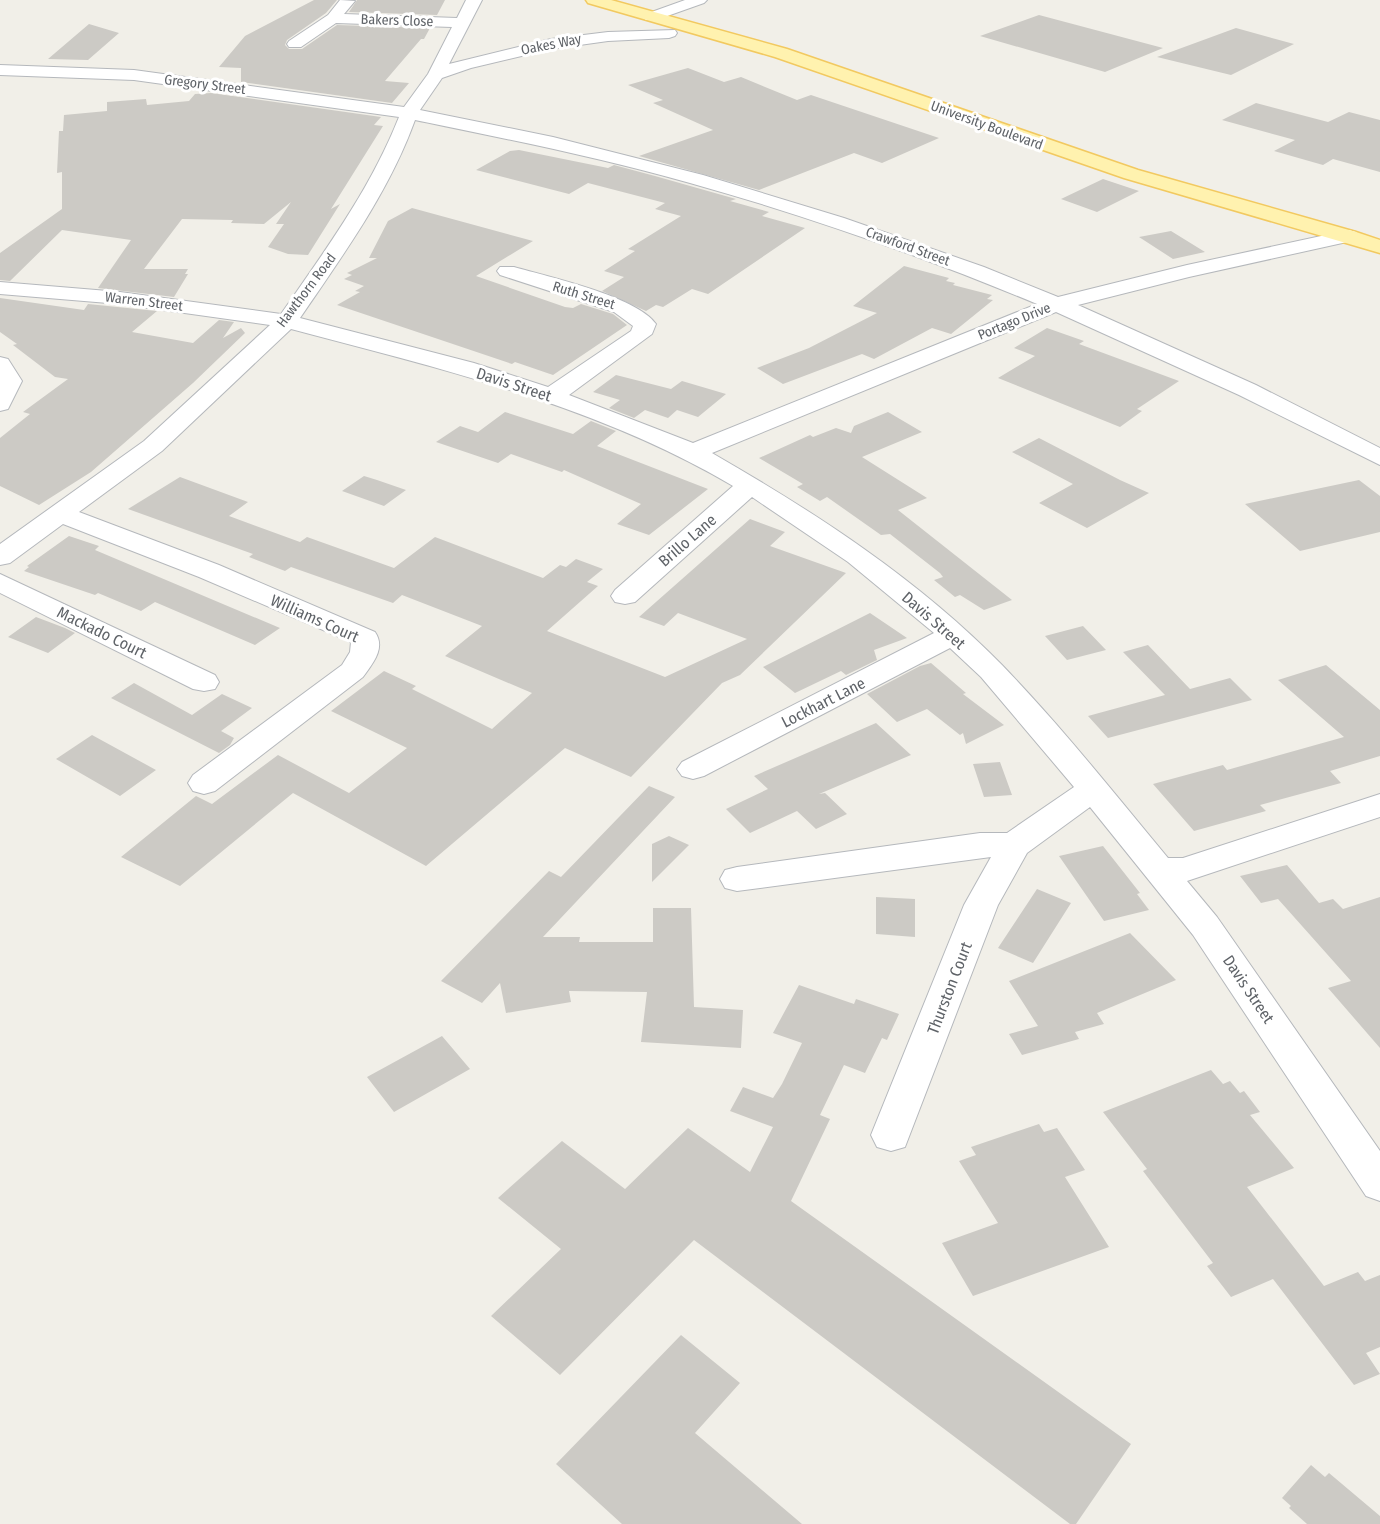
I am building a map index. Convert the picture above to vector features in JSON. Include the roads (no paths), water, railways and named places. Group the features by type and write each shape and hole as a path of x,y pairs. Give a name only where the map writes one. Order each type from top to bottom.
{"main road":[{"name":"University Boulevard","path":"594,0 781,53 1131,174 1349,236 1380,247"}],"street":[{"name":"Bakers Close","path":"295,44 333,18 348,0"},
{"name":"Hawthorn Road","path":"0,557 153,446 287,321 340,245 386,167 409,113 435,74 474,0"},
{"path":"644,14 670,0"},
{"path":"644,14 699,0"},
{"name":"Bakers Close","path":"333,18 461,23"},
{"name":"Oakes Way","path":"435,74 489,56 591,36 669,33"},
{"name":"Gregory Street","path":"0,70 116,73 346,102 409,113"},
{"name":"Crawford Street","path":"409,113 620,157 761,195 930,252 1178,357 1380,458"},
{"name":"Portago Drive","path":"693,452 1054,305 1187,271 1349,236"},
{"name":"Ruth Street","path":"507,271 622,306 645,324 641,334 551,396"},
{"name":"Warren Street","path":"0,288 120,298 287,321"},
{"name":"Davis Street","path":"287,321 466,368 551,396 693,452 750,485 858,556 953,635 991,672 1094,788 1221,947 1380,1184"},
{"path":"0,364 10,381 0,404"},
{"name":"Brillo Lane","path":"625,596 750,485"},
{"name":"Williams Court","path":"61,514 209,571 365,638 365,652 353,671 204,783"},
{"name":"Mackado Court","path":"0,582 204,681"},
{"name":"Lockhart Lane","path":"693,769 953,635"},
{"name":"Thurston Court","path":"891,1135 981,905 1014,845 1094,788"},
{"path":"1160,870 1184,870 1380,805"},
{"path":"736,879 980,845 1014,845"}]}
